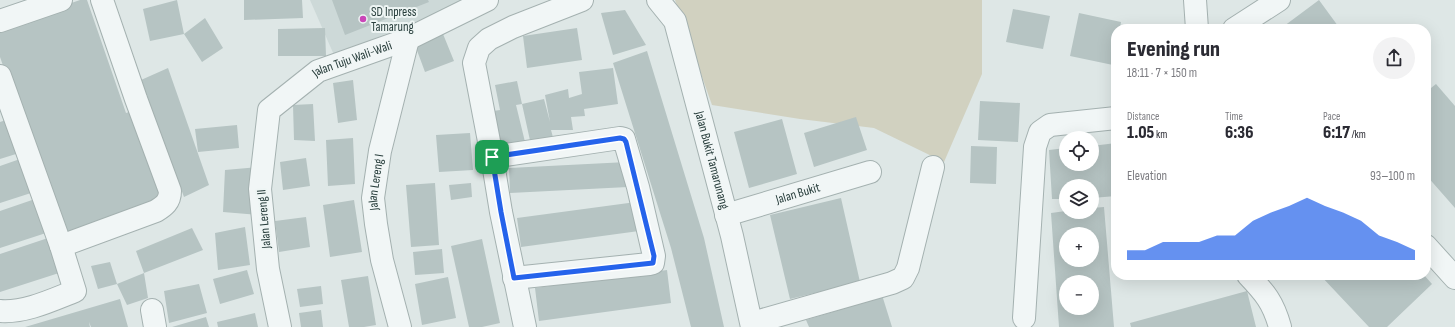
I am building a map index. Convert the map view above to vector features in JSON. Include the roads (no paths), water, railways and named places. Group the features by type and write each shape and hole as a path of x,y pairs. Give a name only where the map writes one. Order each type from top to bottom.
{"street":[{"path":"0,21 61,0"},
{"path":"61,246 156,211 163,207 170,197 170,192 102,0"},
{"name":"Jalan Tuju Wali-Wali","path":"269,110 318,71 408,38 487,0"},
{"path":"525,327 501,212 474,64 479,48 489,39 513,27 582,0"},
{"name":"Jalan Bukit Tamarunang","path":"658,0 675,21 726,215 752,325"},
{"path":"1242,24 1279,0"},
{"path":"1192,1 1196,24"},
{"name":"Jalan Lereng I","path":"400,327 382,260 373,198 380,151 408,38"},
{"path":"0,76 61,246 75,291 42,304 10,312 0,311"},
{"name":"Jalan Lereng II","path":"269,110 260,189 268,268 280,327"},
{"path":"1024,318 1035,147 1040,132 1050,125 1111,119"},
{"path":"492,157 620,138 624,139 638,187 654,256 653,263 649,264 514,278"},
{"path":"752,325 892,283 903,278 908,268 933,167"},
{"name":"Jalan Bukit","path":"726,215 870,172"},
{"path":"1431,252 1455,278"},
{"path":"1253,280 1265,293 1276,314 1280,327"}],"place":[{"name":"SD Inpress Tamarung","path":"363,19"}]}
